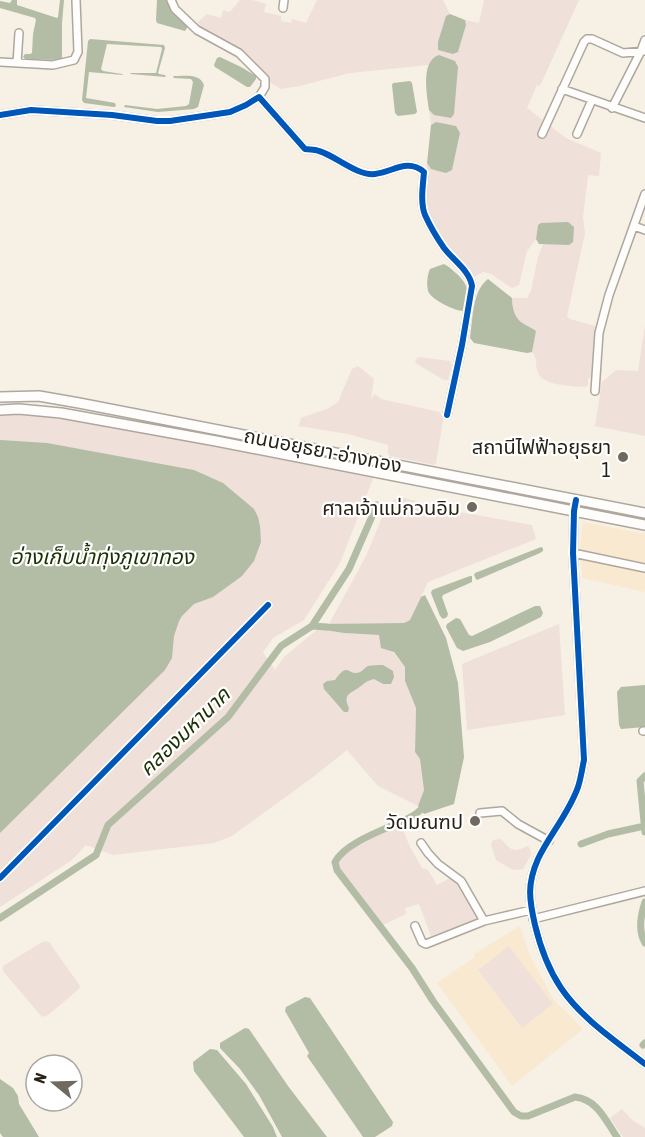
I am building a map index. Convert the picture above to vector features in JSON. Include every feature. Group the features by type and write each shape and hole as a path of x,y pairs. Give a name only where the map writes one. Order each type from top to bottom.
{"main road":[{"name":"ถนนอยุธยา-อ่างทอง","path":"0,397 39,396 79,403 645,513"},
{"name":"ถนนอยุธยา-อ่างทอง","path":"0,410 19,409 61,413 645,525"}],"street":[{"path":"0,62 53,65 76,59 78,52 76,0"},
{"path":"0,115 31,110 170,121 230,112 259,97 266,87 265,80 239,53 197,30 176,9 171,0"},
{"path":"17,63 19,33"},
{"path":"542,134 587,39 592,39 622,53 643,51"},
{"path":"612,108 643,51 645,40"},
{"path":"562,89 645,118"},
{"path":"259,97 305,149 319,151 369,174 403,165 412,165 424,172 424,213 445,249 471,279 472,286 447,415"},
{"path":"577,134 591,100"},
{"path":"595,391 599,333 609,295 645,194"},
{"path":"634,226 645,230"},
{"path":"576,500 573,553 584,760 574,796 538,859 529,892 531,910 538,940 564,991 595,1024 645,1064"},
{"path":"573,553 645,568"},
{"path":"0,878 268,605"},
{"path":"480,813 502,811 518,824 549,841"},
{"path":"421,843 438,864 460,881 483,921"},
{"path":"534,919 645,891"},
{"path":"415,926 422,942 426,944 483,921 531,910"}],"shaded area":[{"path":"240,0 252,0 266,4 264,12 281,16 281,21 291,23 292,19 306,23 317,0 443,0 450,14 446,17 453,54 458,52 466,25 465,20 479,23 484,0 579,0 540,86 537,85 527,108 566,138 601,153 599,176 588,175 583,217 585,233 567,316 570,319 595,326 597,329 588,385 585,387 557,384 539,375 532,352 536,331 519,320 512,304 512,298 527,298 531,291 543,244 569,245 538,225 536,239 527,251 519,285 512,288 491,274 483,272 474,277 440,237 426,205 427,163 431,169 452,170 460,133 456,126 436,122 431,125 429,110 434,115 434,57 428,65 350,73 281,89 271,83 239,49 199,28 198,22 207,14 221,18 223,10 230,12"},
{"path":"645,326 645,436 595,426 602,382 616,370 638,371"},
{"path":"418,357 450,361 452,365 448,380 444,380 417,364 415,361"},
{"path":"358,366 374,379 371,398 375,394 381,399 439,412 443,420 434,465 390,456 388,445 348,434 299,426 301,418 329,408 338,402 352,369"},
{"path":"10,413 61,416 374,476 340,563 304,620 273,638 263,652 275,670 284,657 318,629 379,635 405,667 405,681 416,708 415,752 420,758 424,790 418,806 378,786 347,750 232,836 214,843 113,855 86,845 72,860 0,907 0,415","holes":["347,670 360,672 391,684 383,684 374,679 367,682 347,696 349,708 327,681 335,680"]},
{"path":"401,497 448,510 532,525 536,539 428,582 410,620 404,623 329,624 366,556 388,503"},
{"path":"583,522 645,534 645,565 580,551"},
{"path":"581,556 645,570 645,592 582,578"},
{"path":"559,624 565,715 467,730 462,664"},
{"path":"400,823 422,868 428,870 437,885 450,878 457,882 479,918 431,936 419,904 405,908 406,914 383,925 339,869 338,863 341,856 369,838"},
{"path":"501,839 515,850 527,846 530,848 531,855 523,869 513,870 496,860 491,844 493,840"},
{"path":"520,926 529,954 553,999 583,1029 512,1086 437,983 475,957 474,954"},
{"path":"44,941 49,942 80,986 48,1015 42,1017 3,971 3,966"},
{"path":"509,946 553,1004 522,1028 478,970"},
{"path":"622,1109 632,1120 645,1128 645,1137 623,1137 610,1118"}],"water":[{"path":"12,0 17,0 17,5 57,18 60,0 64,0 62,58 60,60 25,59 23,57 25,54 32,53 36,20 0,8 0,1 10,3"},
{"path":"157,0 167,0 172,11 187,26 185,31 157,23"},
{"path":"450,14 465,20 466,25 458,52 453,54 438,50 438,42 446,16"},
{"path":"90,39 164,45 158,73 166,77 130,74 156,73 161,47 107,44 101,69 123,75 89,72 86,98 115,103 116,106 84,103 82,100"},
{"path":"439,55 455,61 458,67 454,114 451,118 434,115 429,110 426,88 427,71 433,58"},
{"path":"220,57 256,76 250,87 215,67 217,58"},
{"path":"173,76 191,76 202,81 204,85 198,107 158,112 124,107 125,105 157,109 186,106 189,104 193,82 191,79 174,78"},
{"path":"410,81 417,112 398,116 395,113 392,85"},
{"path":"436,122 456,126 460,133 452,170 446,173 431,169 427,163 431,125"},
{"path":"568,222 574,227 573,242 569,245 539,244 536,239 538,225"},
{"path":"444,264 462,279 467,287 463,311 445,305 429,293 427,281 430,269"},
{"path":"488,279 512,298 514,311 519,320 536,331 532,352 474,343 470,338 476,298"},
{"name":"อ่างเก็บน้ำทุ่งภูเขาทอง","path":"0,440 47,443 194,470 223,483 254,509 260,526 261,542 254,561 242,576 213,597 194,604 182,616 174,636 172,658 165,670 0,833"},
{"path":"541,547 543,551 540,553 477,580 474,575 475,573"},
{"path":"472,576 472,582 443,595 448,614 443,619 431,593 432,590"},
{"path":"425,595 446,638 458,683 464,757 454,804 424,814 418,806 424,790 420,759 415,752 416,708 405,681 405,667 394,652 381,648 379,635 318,629 319,624 404,623 410,620 421,597"},
{"path":"535,606 540,606 543,613 541,617 490,642 463,651 457,648 446,627 456,618 460,619 469,635 472,636"},
{"path":"383,665 393,671 394,677 391,684 383,684 374,679 365,683 347,697 348,712 344,712 324,689 323,684 335,680 343,671 356,673 368,666"},
{"path":"645,685 645,727 621,729 617,692 621,687"},
{"path":"305,997 310,998 393,1122 392,1126 375,1137 363,1137 307,1056 309,1053 285,1011 286,1007"},
{"path":"245,1028 249,1029 327,1137 282,1137 259,1095 240,1069 220,1048 220,1043"},
{"path":"210,1049 217,1050 246,1084 277,1137 244,1137 194,1071 193,1062"},
{"path":"0,1079 13,1088 18,1096 19,1104 39,1137 3,1137 0,1133"}],"waterway":[{"name":"คลองมหานาค","path":"0,918 96,855 108,825 228,717 281,646 312,626 349,569 377,505"},
{"path":"312,626 327,627"},
{"path":"645,776 640,781 645,832"},
{"path":"426,805 411,817 358,841 341,854 335,862 337,870 412,968 433,1001 514,1112 521,1116 528,1116 575,1097 595,1106 617,1137"},
{"path":"581,844 608,834 645,826"},
{"path":"645,902 641,917 645,943"}],"cycle path":[{"path":"0,115 31,110 170,121 230,112 259,97 305,149 326,154 368,174 382,173 406,166 412,166 424,172 422,199 425,215 444,248 468,275 472,286 447,415"},
{"path":"576,500 573,553 584,760 574,797 534,868 530,899 542,949 561,988 589,1020 645,1064"},
{"path":"0,878 268,605"}],"place":[{"name":"สถานีไฟฟ้าอยุธยา 1","path":"623,457"},
{"name":"ศาลเจ้าแม่กวนอิม","path":"472,507"},
{"name":"วัดมณฑป","path":"475,821"}]}
